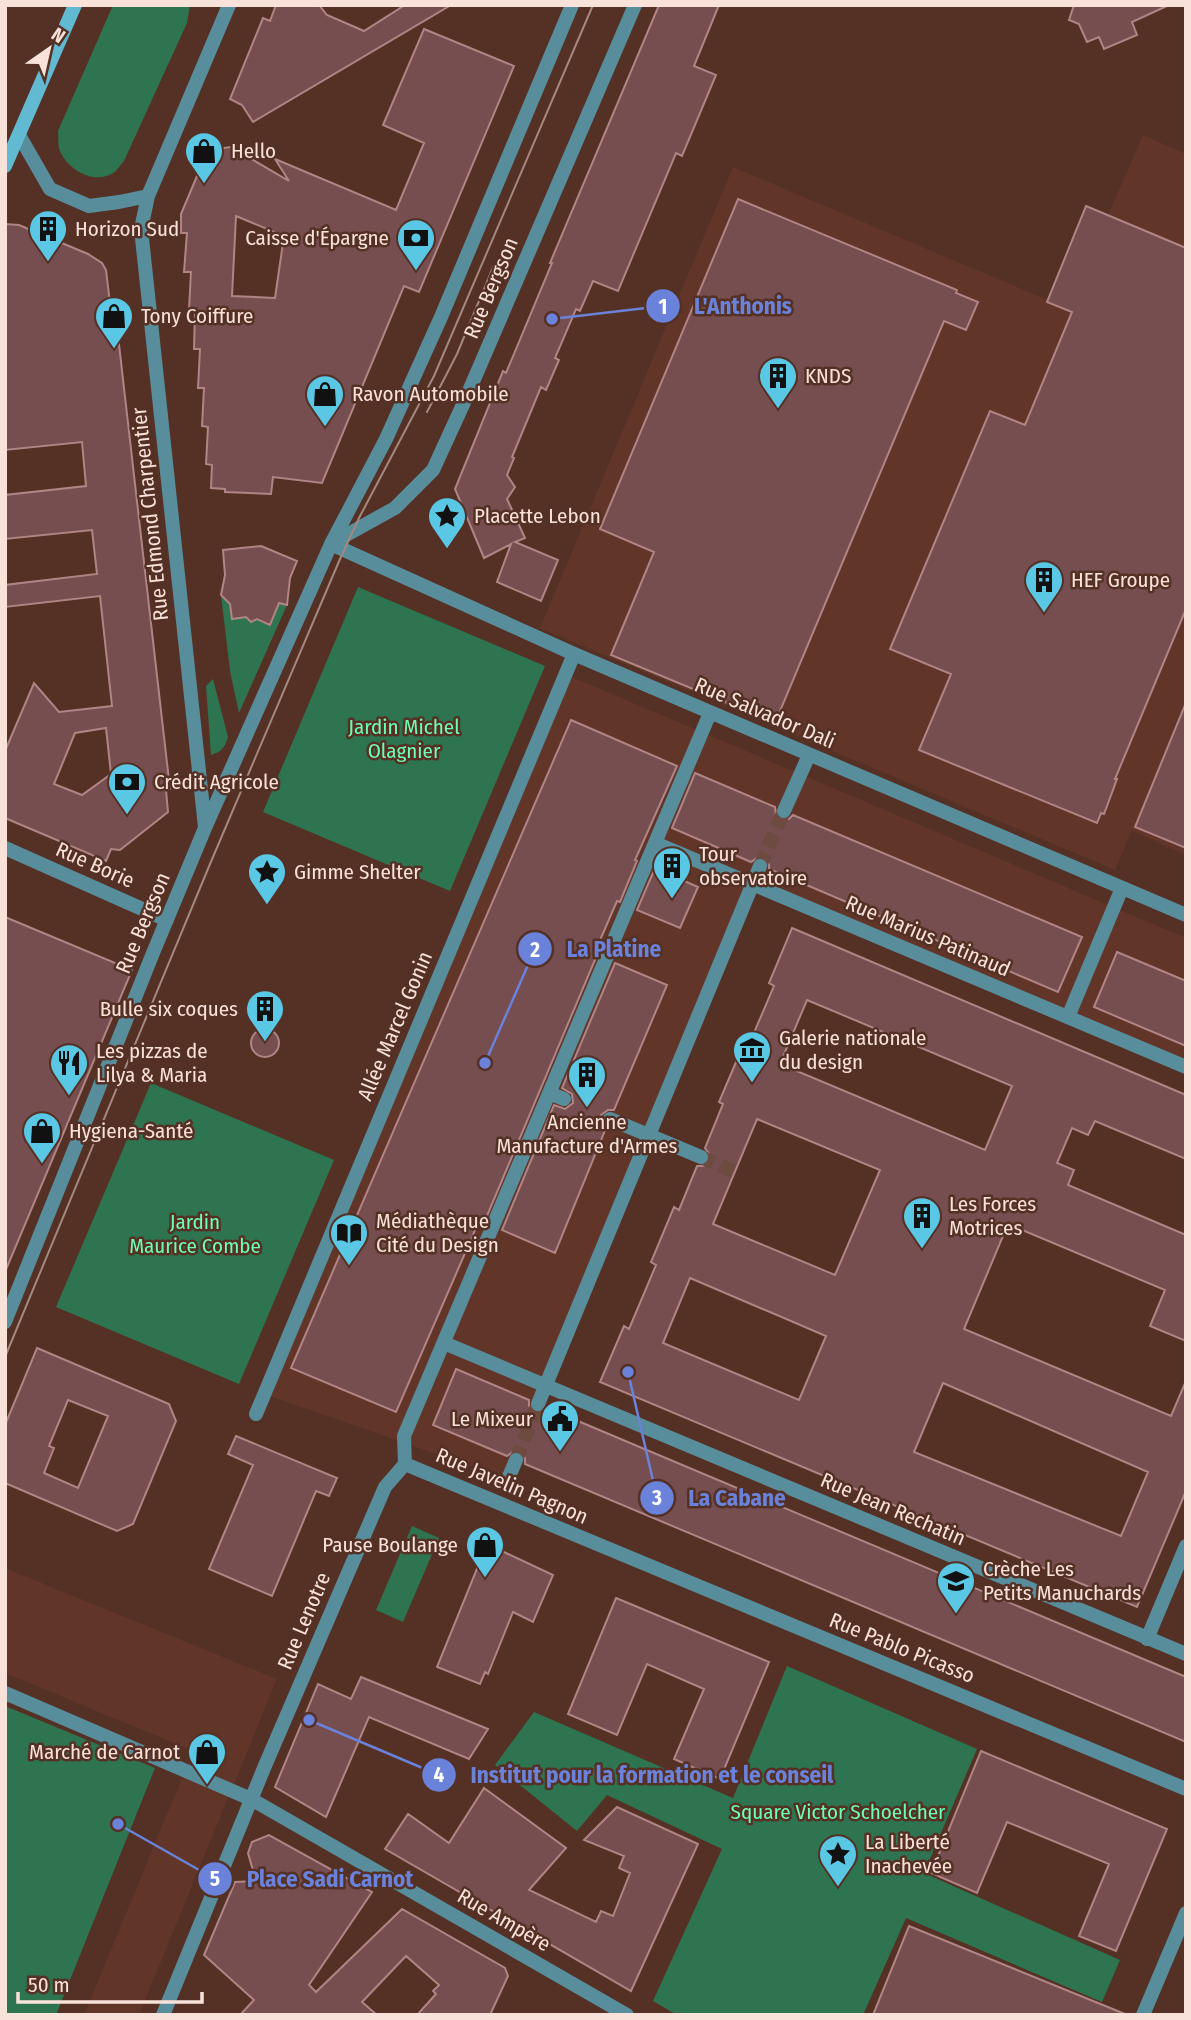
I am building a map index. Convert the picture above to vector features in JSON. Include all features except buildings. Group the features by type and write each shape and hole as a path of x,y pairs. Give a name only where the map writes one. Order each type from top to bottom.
{"main road":[{"path":"5,166 75,5"}],"street":[{"name":"Rue Edmond Charpentier","path":"205,828 141,229 148,196 229,5"},
{"name":"Rue Bergson","path":"5,1322 205,828 331,544 386,439 441,317 572,5"},
{"name":"Rue Bergson","path":"331,544 395,508 433,470 635,5"},
{"path":"19,135 50,189 89,206 148,196"},
{"name":"Rue Salvador Dali","path":"331,544 574,654 1186,915"},
{"name":"Allée Marcel Gonin","path":"256,1414 574,654"},
{"path":"405,1464 404,1436 710,713"},
{"path":"784,811 809,755"},
{"name":"Rue Marius Patinaud","path":"655,843 1186,1067"},
{"name":"Rue Borie","path":"5,848 167,920"},
{"path":"538,1404 760,866"},
{"path":"1068,1017 1122,888"},
{"path":"549,1093 564,1099"},
{"path":"610,1119 701,1157"},
{"name":"Rue Jean Rechatin","path":"444,1343 1186,1654"},
{"path":"508,1479 516,1460"},
{"name":"Rue Javelin Pagnon","path":"405,1464 602,1546"},
{"name":"Rue Lenotre","path":"163,2015 251,1799 386,1487 405,1464"},
{"name":"Rue Pablo Picasso","path":"602,1546 1186,1789"},
{"path":"1147,1639 1186,1546"},
{"name":"Rue Ampère","path":"5,1693 251,1799 627,2015"},
{"path":"1143,2015 1186,1913"}],"shaded area":[{"path":"1143,135 1186,154 1186,855 1132,831 1115,870 540,628 733,167 1048,300 1086,206 1108,215"},
{"path":"565,674 1186,938 1186,1067 752,885 508,1479 264,1394"},
{"name":"Marché de Carnot","path":"5,1568 277,1679 139,2015 84,2015 193,1751 5,1673"}],"green space":[{"path":"113,5 190,5 187,23 124,161 113,173 98,177 83,174 70,165 59,148 58,131"},
{"name":"Jardin Michel Olagnier","path":"358,587 545,666 450,891 263,812"},
{"path":"221,595 230,604 232,619 246,617 251,622 257,619 270,624 279,603 287,605 239,713 230,671"},
{"path":"213,679 228,737 222,749 211,755 206,686"},
{"name":"Jardin Maurice Combe","path":"151,1083 334,1160 239,1384 56,1307"},
{"path":"412,1526 439,1538 403,1622 376,1610"},
{"name":"Square Victor Schoelcher","path":"787,1666 977,1749 924,1873 1120,1960 1102,2002 906,1918 863,2015 677,2015 653,2001 722,1849 607,1795 577,1831 495,1765 534,1712 733,1798"},
{"path":"5,1706 155,1768 56,2015 5,2015"}],"tunnel":[{"path":"760,866 784,811"},
{"path":"701,1157 735,1172"},
{"path":"516,1460 538,1404"}],"tram line":[{"path":"5,1357 340,559 434,376 593,5"},
{"path":"427,412 457,354 494,265"}],"place":[{"name":"Hello","path":"204,185"},
{"name":"Horizon Sud","path":"48,263"},
{"name":"Caisse d'Épargne","path":"416,272"},
{"name":"L'Anthonis","path":"552,319"},
{"name":"Tony Coiffure","path":"114,350"},
{"name":"KNDS","path":"778,410"},
{"name":"Ravon Automobile","path":"325,428"},
{"name":"Placette Lebon","path":"447,550"},
{"name":"HEF Groupe","path":"1044,614"},
{"name":"Crédit Agricole","path":"127,816"},
{"name":"Tour observatoire","path":"672,900"},
{"name":"Gimme Shelter","path":"267,906"},
{"name":"Bulle six coques","path":"265,1043"},
{"name":"La Platine","path":"485,1063"},
{"name":"Galerie nationale du design","path":"752,1084"},
{"name":"Les pizzas de Lilya & Maria","path":"69,1097"},
{"name":"Ancienne Manufacture d'Armes","path":"587,1109"},
{"name":"Hygiena-Santé","path":"42,1165"},
{"name":"Les Forces Motrices","path":"922,1250"},
{"name":"Médiathèque Cité du Design","path":"349,1267"},
{"name":"La Cabane","path":"628,1372"},
{"name":"Le Mixeur","path":"560,1453"},
{"name":"Pause Boulange","path":"485,1579"},
{"name":"Crèche Les Petits Manuchards","path":"956,1615"},
{"name":"Institut pour la formation et le conseil","path":"309,1720"},
{"name":"Marché de Carnot","path":"207,1786"},
{"name":"Place Sadi Carnot","path":"118,1824"},
{"name":"La Liberté Inachevée","path":"838,1888"}]}
